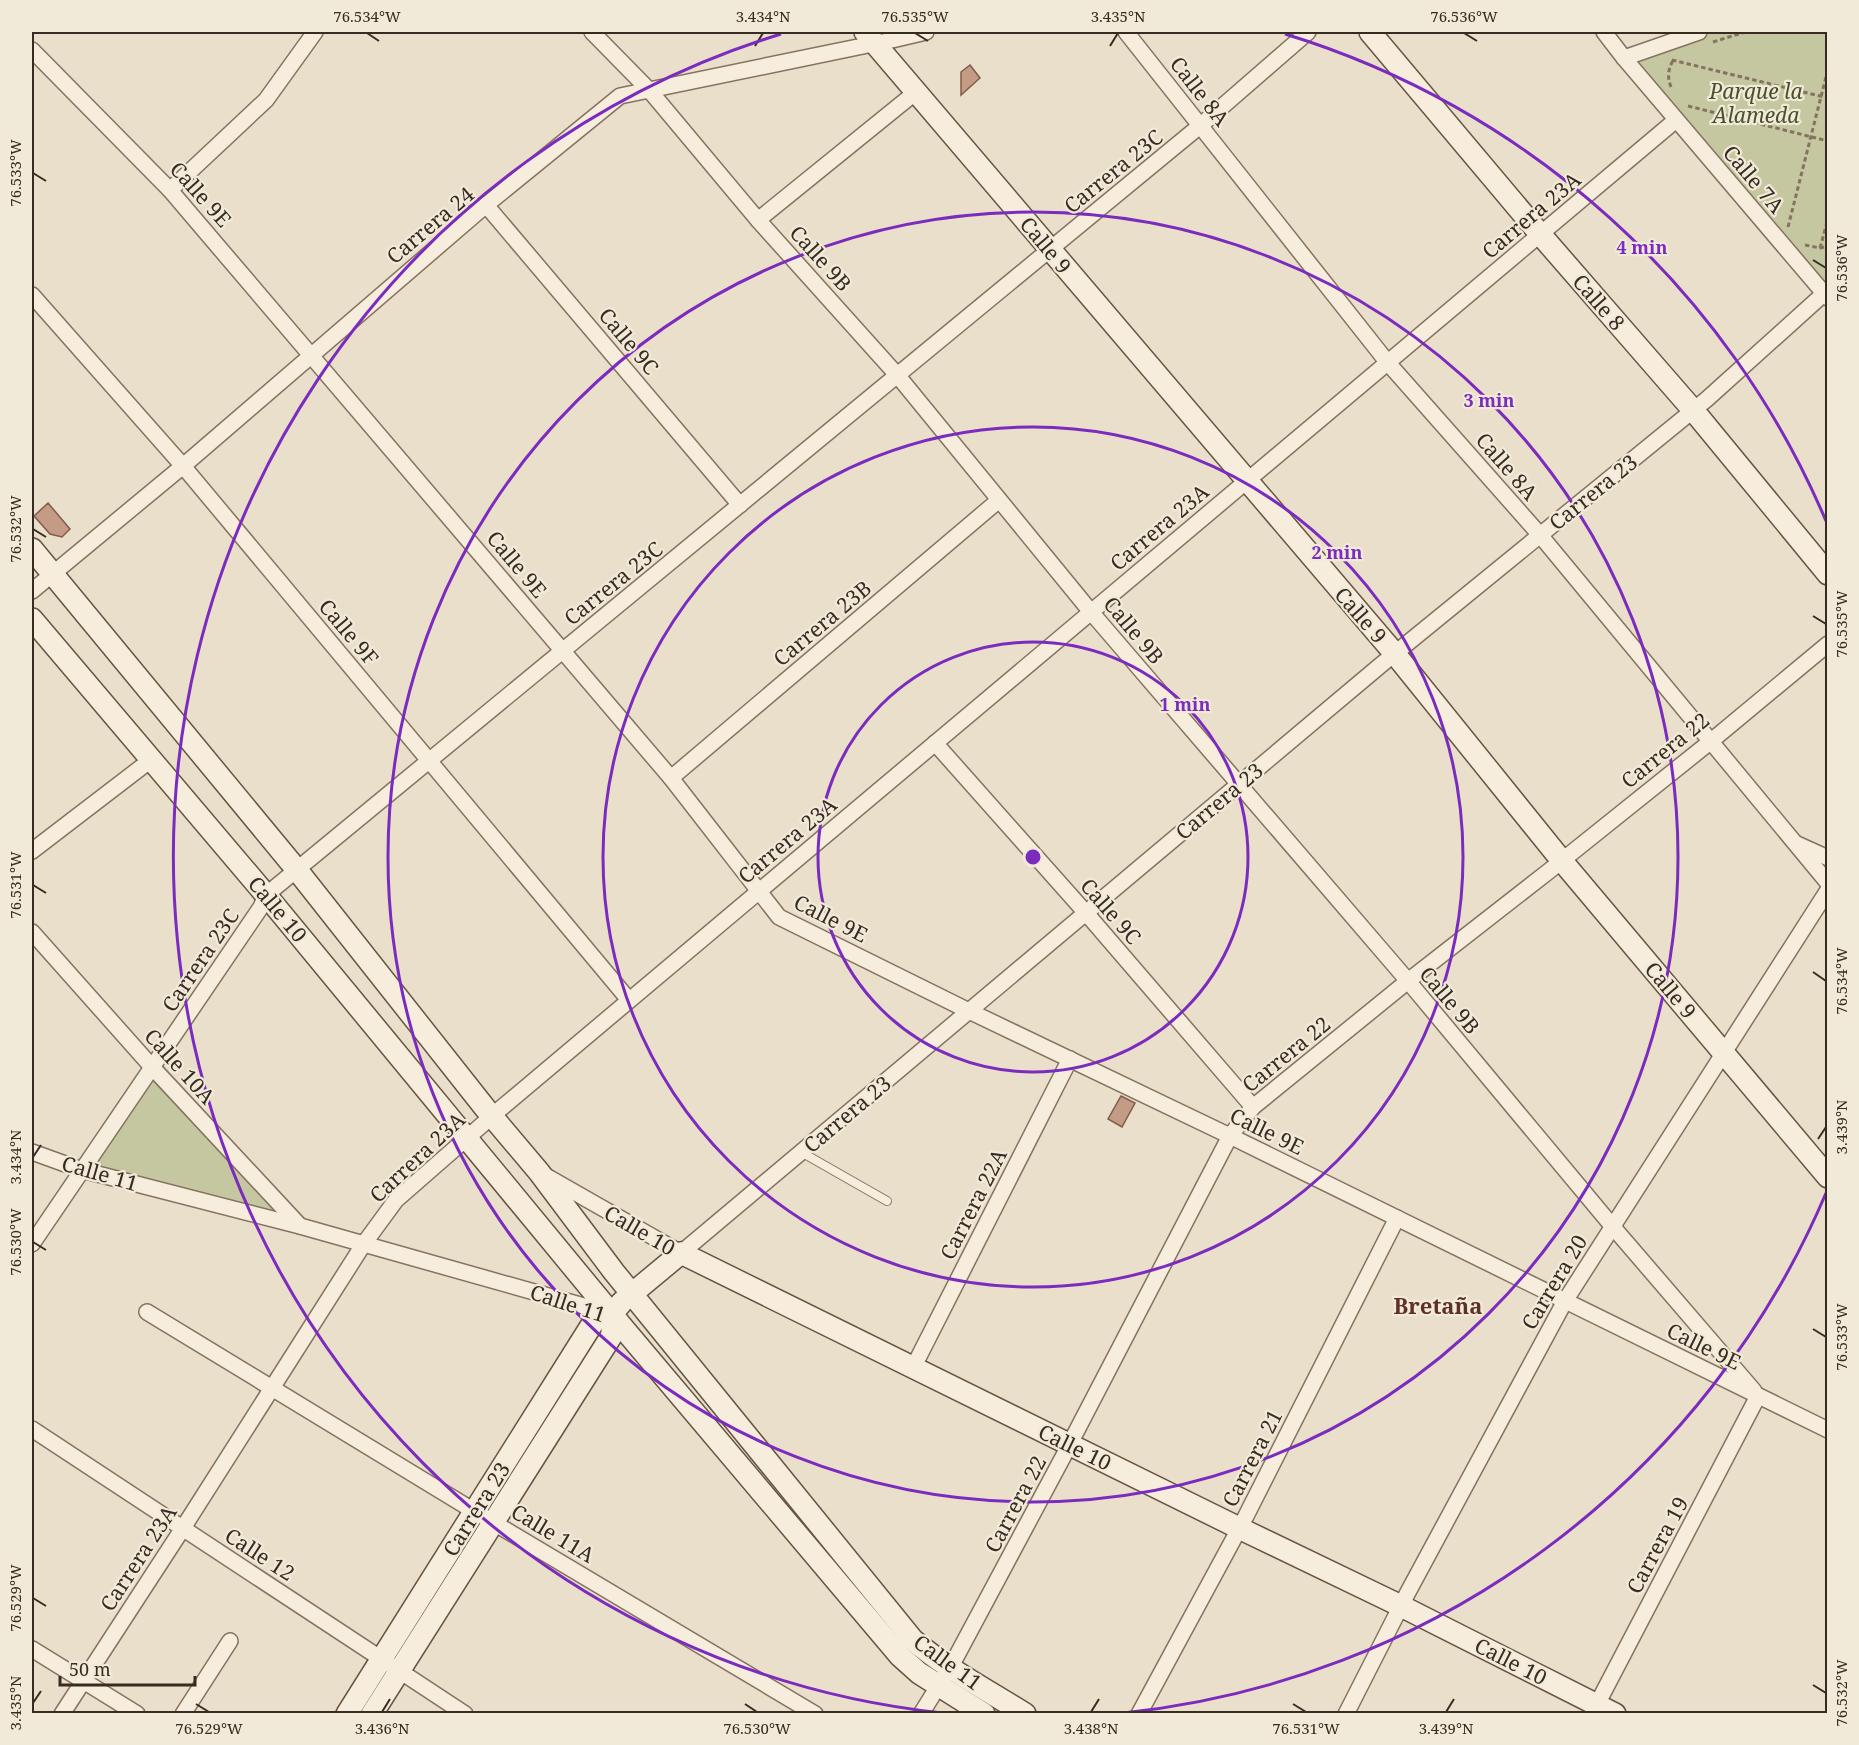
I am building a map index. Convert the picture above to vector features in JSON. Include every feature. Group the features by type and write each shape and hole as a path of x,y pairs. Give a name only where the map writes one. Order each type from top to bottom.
{"street":[{"path":"170,189 266,100 315,32"},
{"name":"Calle 9B","path":"592,32 650,91 758,220 897,376 1238,785 1408,981 1612,1227 1758,1396"},
{"name":"Carrera 24","path":"32,591 183,466 486,205 620,96 650,91 870,37 926,32"},
{"name":"Calle 8A","path":"1126,32 1388,363 1540,535 1827,883"},
{"name":"Carrera 23C","path":"32,1244 267,895 1201,125 1308,32"},
{"name":"Calle 8","path":"1370,32 1540,234 1693,410 1827,574"},
{"name":"Calle 7A","path":"1604,32 1676,120 1826,294"},
{"name":"Calle 9","path":"870,37 1246,482 1395,654 1562,861 1827,1177"},
{"path":"1624,58 1639,52 1701,38"},
{"name":"Calle 9E","path":"32,50 170,189 671,778 779,916 1827,1430"},
{"path":"758,220 916,92"},
{"name":"Carrera 23A","path":"62,1713 363,1245 396,1200 629,1000 1676,120"},
{"name":"Calle 9C","path":"486,205 741,505"},
{"name":"Carrera 23","path":"347,1713 596,1318 612,1314 631,1293 1395,654 1693,410 1826,294"},
{"name":"Calle 9F","path":"32,295 183,466 629,1000"},
{"name":"Carrera 23B","path":"671,778 999,500"},
{"name":"Calle 10","path":"32,549 297,870 539,1172 631,1293"},
{"name":"Calle 10","path":"32,619 267,895 612,1314"},
{"name":"Carrera 22","path":"921,1713 944,1677 1070,1444 1230,1136 1253,1107 1710,742 1827,644"},
{"name":"Calle 9C","path":"935,743 1086,913 1253,1107"},
{"path":"32,852 152,759"},
{"name":"Calle 8A","path":"1792,842 1827,858"},
{"name":"Carrera 20","path":"1346,1713 1565,1301 1827,890"},
{"name":"Calle 10A","path":"32,932 152,1067 300,1226"},
{"name":"Carrera 22A","path":"913,1368 1070,1059"},
{"name":"Calle 11","path":"32,1152 82,1170 300,1226 612,1314 900,1656 919,1673 944,1677 1025,1713"},
{"name":"Calle 10","path":"539,1172 681,1253 1401,1606 1601,1710"},
{"name":"Carrera 21","path":"1139,1713 1239,1528 1397,1218"},
{"name":"Calle 11","path":"631,1293 913,1640 930,1655 944,1677 984,1713"},
{"name":"Calle 11A","path":"147,1312 474,1511 815,1713"},
{"name":"Carrera 23","path":"372,1713 612,1335 612,1314"},
{"name":"Carrera 19","path":"1601,1710 1758,1396"},
{"name":"Calle 12","path":"32,1428 465,1713"},
{"path":"183,1713 230,1641"},
{"path":"32,1649 137,1713"}],"lane":[{"path":"801,1152 887,1201"}],"path":[{"path":"1701,38 1745,32"},
{"path":"1639,52 1827,98"},
{"path":"1675,92 1668,76 1673,60 1678,56"},
{"path":"1788,228 1827,69"},
{"path":"1693,115 1685,106 1827,141"},
{"path":"1820,248 1827,219"},
{"path":"1780,220 1793,234"},
{"path":"1799,240 1807,246 1820,248 1827,246"}],"green space":[{"name":"Parque la Alameda","path":"1699,32 1827,32 1827,290 1624,58"},
{"path":"152,1067 300,1226 82,1170"}],"building":[{"path":"970,65 980,78 961,95 961,72"},
{"path":"48,503 70,529 62,537 50,534 34,516"},
{"path":"1121,1096 1135,1103 1122,1127 1108,1119"}],"district":[{"name":"Bretaña","path":"1438,1305"}]}
